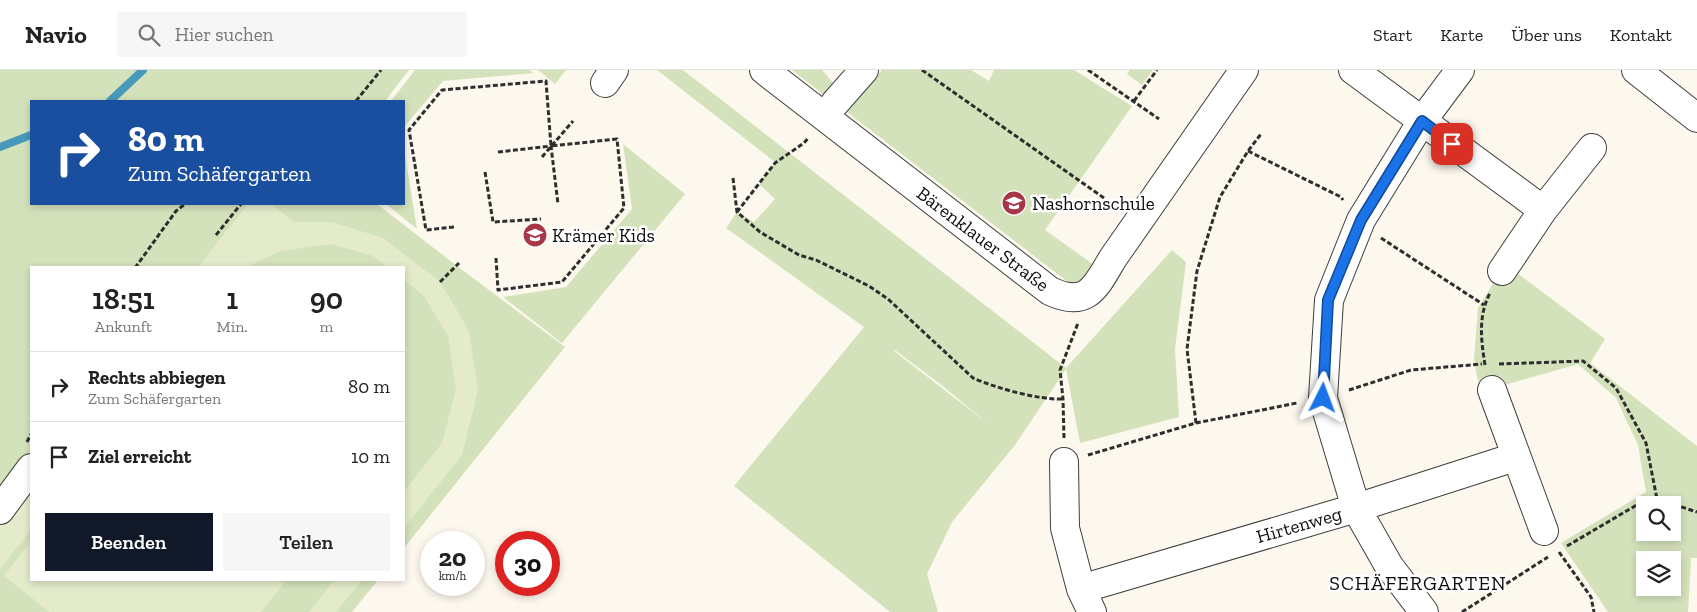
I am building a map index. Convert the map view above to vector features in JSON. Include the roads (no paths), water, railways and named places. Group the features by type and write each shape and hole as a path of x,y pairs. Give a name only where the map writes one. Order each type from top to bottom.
{"street":[{"name":"Bärenklauer Straße","path":"764,70 829,110 1050,291 1062,297 1076,298 1085,296 1096,286 1113,258 1244,70"},
{"path":"829,110 864,70"},
{"path":"1353,70 1543,210"},
{"path":"1424,612 1390,566 1356,508 1323,398 1328,300 1361,220 1422,121 1460,70"},
{"path":"1636,70 1695,114"},
{"path":"1502,271 1543,210 1592,148"},
{"path":"1492,390 1515,457 1551,541"},
{"name":"Hirtenweg","path":"1087,601 1356,508 1515,457"},
{"path":"1064,462 1065,528 1087,601"},
{"path":"0,510 30,469"}],"waterway":[{"path":"111,100 143,70"},
{"path":"0,147 30,135"}],"place":[{"name":"Nashornschule","path":"1014,203"},
{"name":"Krämer Kids","path":"535,235"}],"district":[{"name":"SCHÄFERGARTEN","path":"1418,583"}]}
